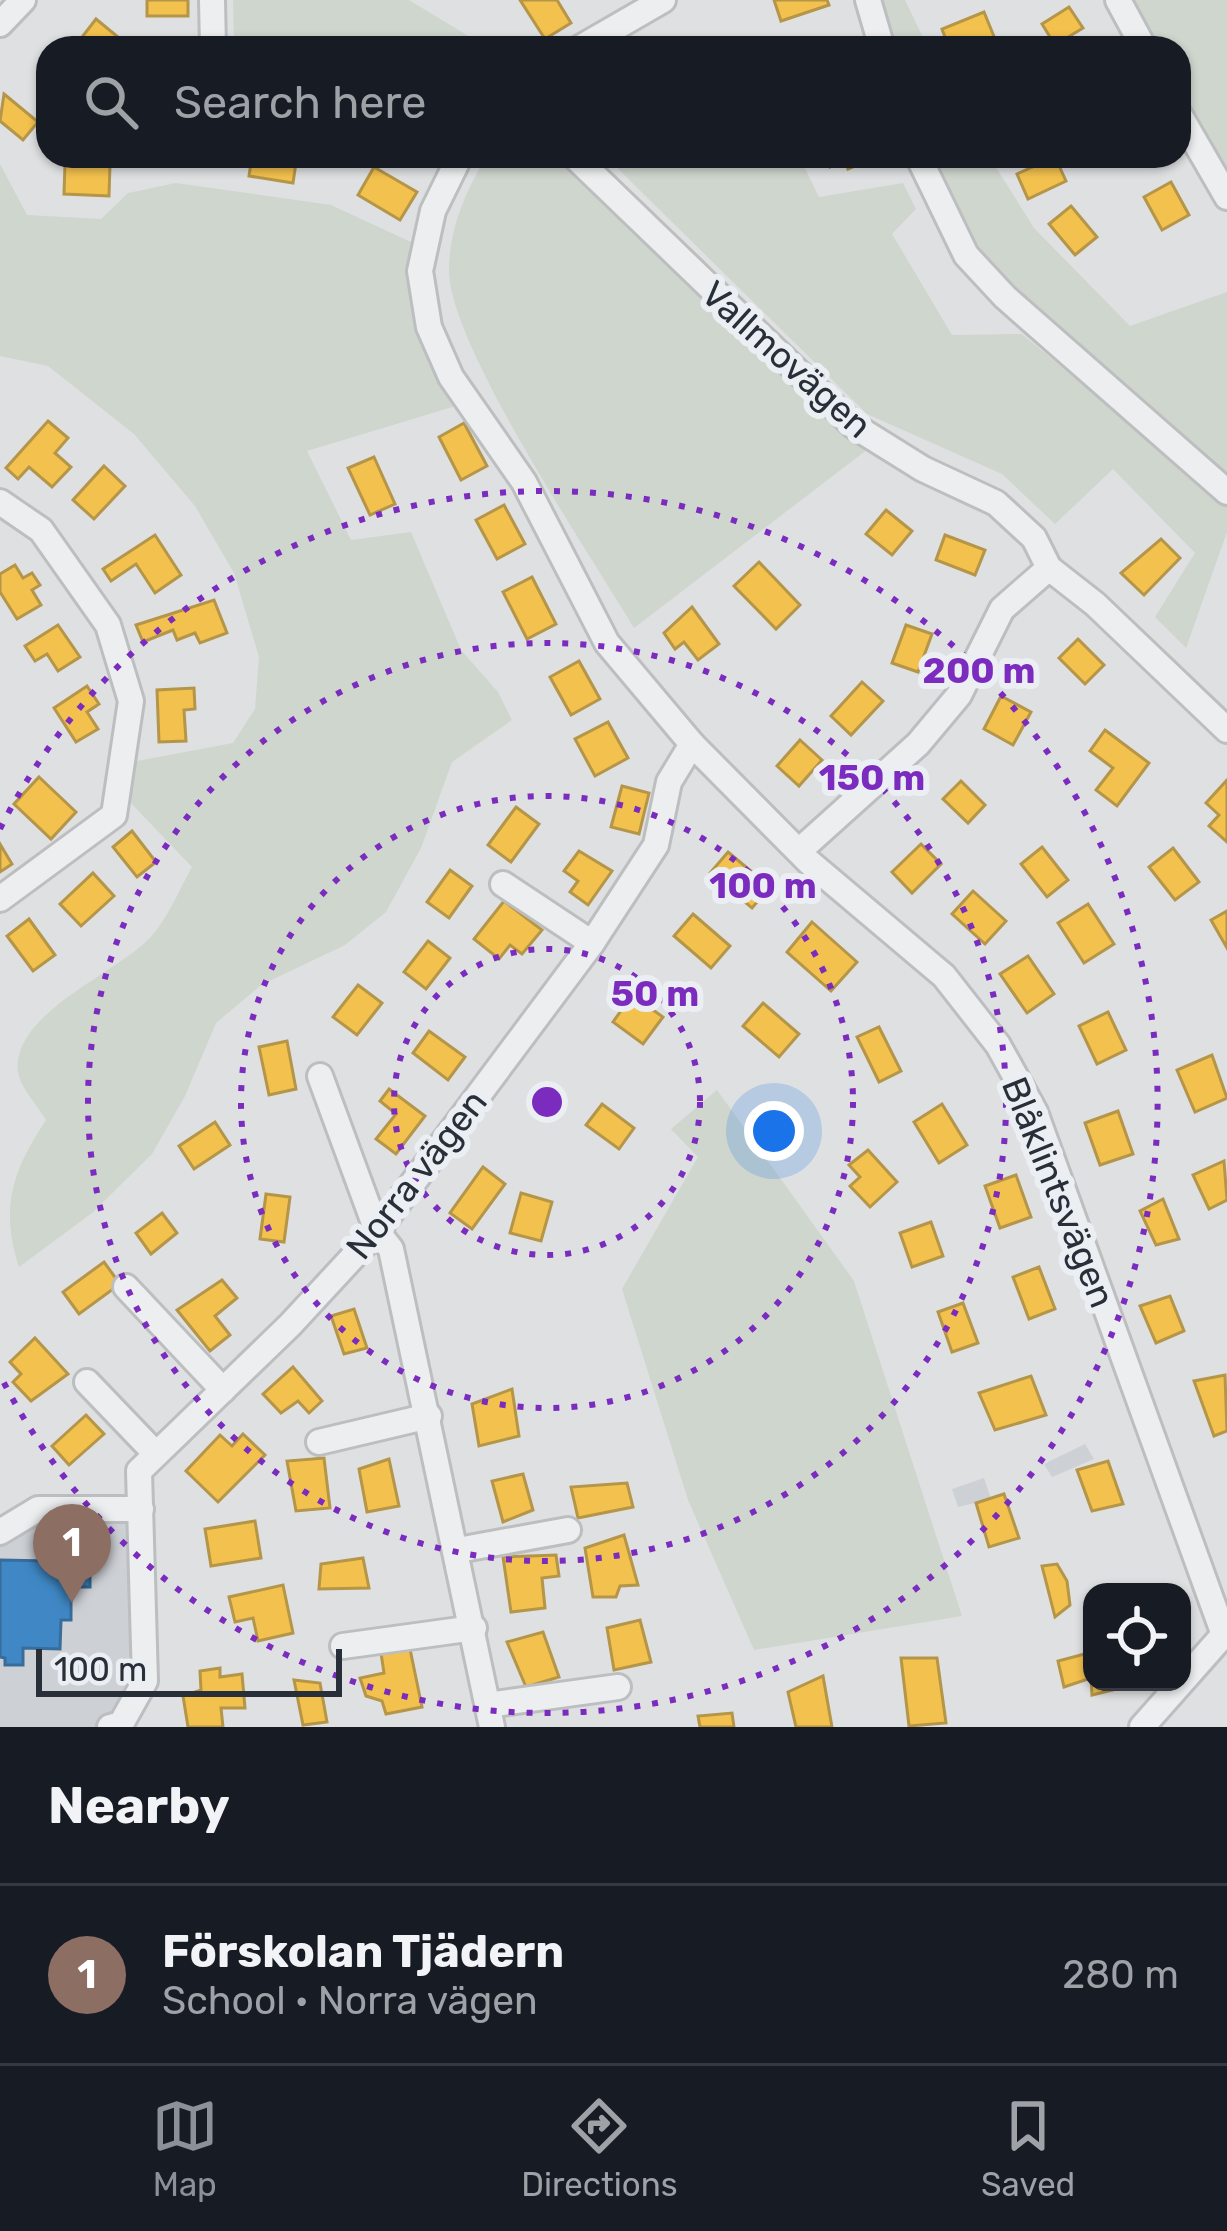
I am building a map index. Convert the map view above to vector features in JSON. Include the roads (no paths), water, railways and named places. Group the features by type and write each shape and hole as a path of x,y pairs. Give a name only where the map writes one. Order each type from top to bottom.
{"street":[{"path":"0,24 23,0"},
{"path":"212,0 213,36"},
{"path":"601,36 663,0"},
{"path":"868,0 878,36"},
{"path":"1118,0 1138,36"},
{"path":"1191,134 1227,196"},
{"name":"Blåklintsvägen","path":"451,168 433,211 419,271 429,327 451,377 524,482 607,643 692,744 799,851 944,976 998,1045 1036,1112 1226,1633"},
{"name":"Vallmovägen","path":"586,168 854,426 923,469 996,503 1034,538 1048,568 1096,604 1227,730"},
{"path":"924,168 958,242 992,283 1057,347 1227,492"},
{"path":"0,502 41,530 108,625 131,701 114,815 0,899"},
{"path":"799,851 918,744 959,695 1002,609 1048,568"},
{"name":"Norra vägen","path":"156,1454 377,1231 592,943 656,845 669,782 692,744"},
{"path":"503,884 592,943"},
{"path":"320,1076 377,1231 392,1249 490,1716 619,1687"},
{"path":"126,1287 223,1390"},
{"path":"87,1382 156,1454 139,1471 145,1682 121,1724 110,1727"},
{"path":"319,1442 430,1416"},
{"path":"1,1532 38,1509 141,1509"},
{"path":"458,1550 568,1530"},
{"path":"343,1646 474,1628"},
{"path":"1142,1727 1226,1633"}],"place":[{"name":"Förskolan Tjädern","path":"72,1603"}]}
